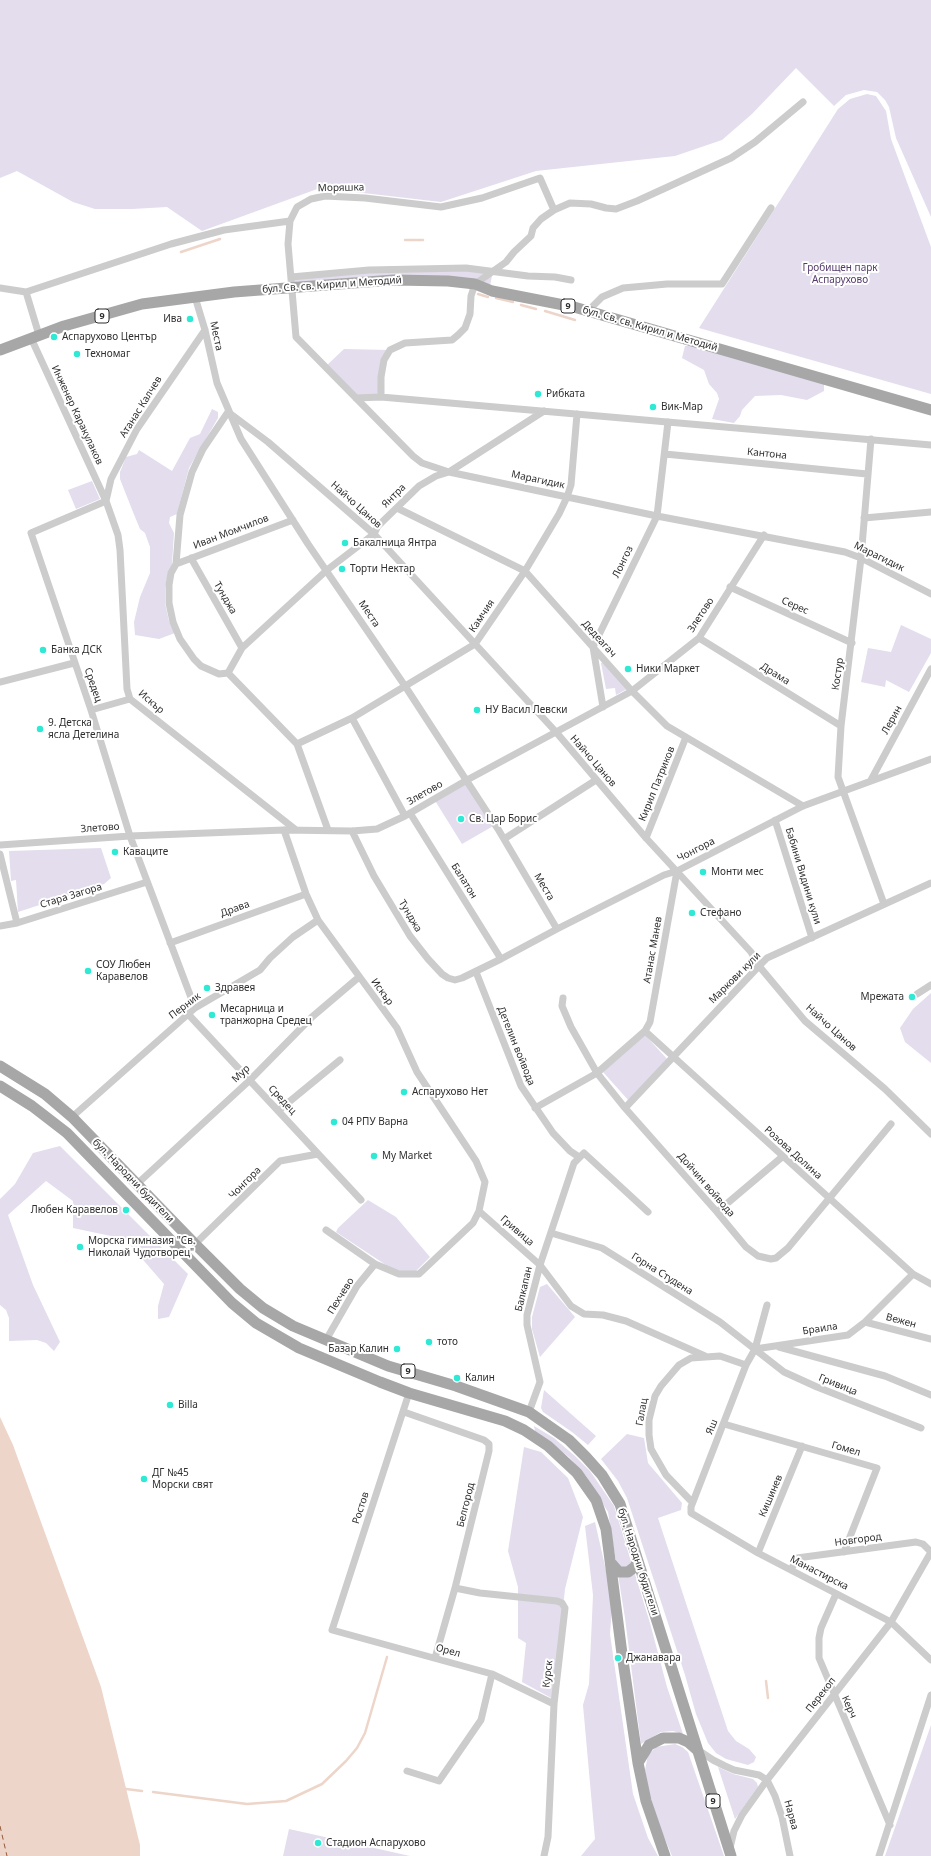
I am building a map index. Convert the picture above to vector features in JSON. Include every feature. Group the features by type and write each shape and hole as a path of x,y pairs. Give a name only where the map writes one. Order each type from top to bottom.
{"main road":[{"name":"бул. Св. св. Кирил и Методий","path":"0,351 11,345 64,326 142,304 291,282 394,280 448,281 475,284 492,291 574,307 931,410"},
{"name":"бул. Народни будители","path":"0,1066 45,1094 72,1118 136,1185 240,1289 263,1308 293,1326 388,1366 456,1386 529,1412 569,1440 602,1476 620,1504 730,1854"},
{"name":"бул. Народни будители","path":"0,1086 32,1106 67,1133 232,1303 256,1323 284,1340 321,1358 409,1393 505,1421 524,1430 548,1446 577,1473 596,1500 606,1528 638,1763 646,1800 666,1856"},
{"path":"612,1564 620,1572 628,1572 636,1566 637,1558"},
{"path":"638,1763 650,1745 663,1738 679,1738 688,1742 698,1750"}],"street":[{"path":"381,397 381,377 384,360 390,350 404,342 452,340 465,328 470,314 471,296 475,284 506,262 530,236 533,228 541,219 554,210 570,203 591,204 606,208 616,208 637,201 731,158 755,142 803,102"},
{"name":"Моряшка","path":"290,221 297,208 311,199 325,196 365,198 441,207 482,198 540,178 554,210"},
{"path":"588,311 602,297 622,288 667,284 722,284 771,208"},
{"path":"0,288 26,292 171,244 224,230 290,221"},
{"name":"Марагидик","path":"290,221 288,244 296,337 413,456 422,463 450,472 657,516 764,535 845,552 861,558 931,594"},
{"path":"291,282 398,269 466,268 571,280"},
{"name":"Инженер Каракулаков","path":"26,292 35,336 106,501"},
{"name":"Места","path":"195,297 205,330 211,363 228,412 241,439 292,520 406,686 467,780 557,929"},
{"name":"Атанас Калчев","path":"106,501 111,479 130,442 152,406 205,330"},
{"path":"356,398 381,397 931,445"},
{"path":"228,412 203,449 192,472 180,515 176,564 171,573 169,585 169,602 173,622 180,639 194,659 201,666 219,674 228,673 297,744 328,830"},
{"name":"Найчо Цанов","path":"228,412 268,442 374,534 556,732 646,838 751,952 759,966 805,1021 885,1088 931,1134"},
{"name":"Янтра","path":"228,673 242,648 327,570 374,534 378,526 419,486 436,476 450,472 544,412"},
{"name":"Камчия","path":"297,744 352,718 475,644 525,571 559,514 567,496 571,486 577,414"},
{"name":"Лонгоз","path":"593,647 657,516 668,422"},
{"name":"Костур","path":"871,439 861,558 841,726 838,777 884,904"},
{"name":"Кантона","path":"665,454 868,474"},
{"name":"Средец","path":"106,501 31,533 91,710 130,836 195,1008"},
{"name":"Искър","path":"106,501 118,535 120,550 127,689 130,700 296,830"},
{"name":"Дедеагач","path":"397,508 525,571 632,691 667,726 803,806"},
{"path":"864,518 931,512"},
{"name":"Иван Момчилов","path":"176,564 292,520"},
{"name":"Злетово","path":"0,846 130,836 284,830 352,831 377,829 408,815 467,780 632,691 699,638 764,535"},
{"name":"Тунджа","path":"191,558 242,648"},
{"name":"Серес","path":"730,587 852,643"},
{"name":"Драма","path":"699,638 841,726"},
{"path":"593,647 603,707"},
{"path":"0,682 74,663"},
{"name":"Лерин","path":"871,780 931,669"},
{"path":"91,710 130,700"},
{"name":"Балатон","path":"352,718 408,815 501,959"},
{"name":"Кирил Патриков","path":"646,838 686,738"},
{"name":"Чонгора","path":"476,972 557,929 664,875 677,871 803,806 931,759"},
{"path":"504,839 596,780"},
{"name":"Бабини Видини кули","path":"775,820 812,938"},
{"name":"Искър","path":"284,830 306,894 318,920 397,1028 417,1072 476,1160 485,1182 479,1211"},
{"name":"Тунджа","path":"352,831 378,882 410,936 428,959 448,978 455,980 476,972"},
{"path":"0,854 16,923"},
{"name":"Атанас Манев","path":"645,1031 650,1022 677,871"},
{"name":"Стара Загора","path":"0,926 16,923 147,882"},
{"name":"Маркови кули","path":"625,1108 768,958 931,883"},
{"name":"Драва","path":"170,943 306,894"},
{"name":"Перник","path":"72,1118 195,1008 260,970 270,958 293,937 318,920"},
{"name":"Детелин войвода","path":"476,972 514,1072 535,1108 566,1147 581,1155 648,1212"},
{"name":"Мур","path":"136,1185 250,1080 312,1017 359,977"},
{"path":"917,994 931,985"},
{"path":"563,998 562,1006 571,1027 597,1073 625,1108"},
{"name":"Средец","path":"188,1014 361,1200"},
{"path":"535,1108 597,1073 645,1031"},
{"name":"Розова Долина","path":"645,1031 782,1157 913,1274 931,1284"},
{"path":"278,1111 340,1060"},
{"name":"Дойчин войвода","path":"625,1108 752,1253 771,1259 780,1255 829,1199"},
{"path":"829,1199 891,1124"},
{"name":"Чонгора","path":"195,1244 280,1161 318,1154"},
{"name":"Балкапан","path":"529,1412 540,1382 527,1326 527,1315 540,1265 574,1163 581,1155"},
{"path":"717,1212 782,1157"},
{"path":"326,1230 375,1264 399,1274 419,1274 473,1223 479,1211"},
{"name":"Гривица","path":"479,1211 540,1265 571,1306 584,1314 626,1321 705,1356"},
{"name":"Горна Студена","path":"551,1233 602,1248 720,1322 755,1349"},
{"name":"Пехчево","path":"326,1340 357,1286 375,1264"},
{"name":"Браила","path":"755,1349 848,1335 865,1322 913,1274"},
{"name":"Яш","path":"691,1513 692,1502 746,1365 755,1349 767,1305"},
{"name":"Вежен","path":"865,1322 931,1339"},
{"path":"776,1346 885,1376 931,1395"},
{"name":"Гривица","path":"755,1349 784,1372 810,1384 921,1428"},
{"name":"Галац","path":"692,1502 666,1475 651,1449 649,1420 655,1396 679,1366 691,1358 720,1356 746,1365"},
{"name":"Ростов","path":"332,1630 409,1393"},
{"name":"Белгород","path":"404,1412 484,1440 489,1444 489,1451 455,1588 435,1658"},
{"name":"Гомел","path":"724,1424 877,1468 844,1552"},
{"name":"Кишинев","path":"758,1553 802,1446"},
{"name":"Манастирска","path":"691,1513 758,1553 891,1622 931,1660"},
{"name":"Новгород","path":"791,1570 797,1558 916,1542 923,1544 931,1552"},
{"name":"Перекоп","path":"730,1854 737,1824 767,1780 891,1622 931,1552"},
{"name":"Курск","path":"455,1588 480,1593 557,1601 564,1606 566,1611 554,1704 548,1837 544,1856"},
{"name":"Керч","path":"836,1594 821,1628 819,1658 890,1825"},
{"name":"Орел","path":"332,1630 492,1674 554,1704"},
{"path":"407,1771 439,1781 481,1720 492,1674"},
{"path":"879,1856 931,1695"},
{"path":"698,1750 713,1760 734,1770 759,1774 767,1780"},
{"name":"Нарва","path":"767,1780 775,1796 782,1817 790,1856"}],"green space":[{"path":"0,0 931,0 931,217 896,138 889,107 885,100 877,92 864,90 846,95 834,106 796,68 752,114 722,140 675,156 536,171 441,202 320,188 202,231 167,207 95,209 73,202 17,171 0,178"},
{"name":"Гробищен парк Аспарухово","path":"867,94 876,96 886,111 891,139 931,247 931,394 699,328 838,109 850,99"},
{"path":"369,270 493,271 490,286 448,281 292,287 291,277"},
{"path":"685,346 695,346 824,382 824,391 807,400 781,395 755,396 742,410 740,416 734,423 712,419 719,399 717,393 709,384 704,370 682,358"},
{"path":"344,349 390,350 384,360 381,397 356,398 325,367"},
{"path":"212,409 218,412 218,418 189,468 177,514 170,517 169,523 174,533 172,564 168,573 165,589 165,603 169,621 175,633 159,639 135,635 134,622 140,597 150,573 150,547 145,533 140,529 133,512 120,479 120,472 126,457 137,454 139,450 172,471 190,438 200,434"},
{"path":"92,481 100,499 76,509 68,490"},
{"path":"901,625 931,639 931,653 909,692 886,680 885,687 861,682 868,648 891,652"},
{"path":"605,661 627,689 616,695 615,688 606,689 601,663"},
{"path":"467,780 495,825 462,844 434,799"},
{"path":"101,848 111,878 104,884 18,912 16,880 11,881 9,851"},
{"path":"931,993 931,1063 905,1042 900,1028 913,1009"},
{"path":"645,1035 668,1060 629,1101 603,1072"},
{"path":"60,1146 188,1274 169,1317 158,1319 158,1306 164,1284 125,1239 73,1228 73,1201 46,1181 8,1215 33,1285 60,1342 54,1351 46,1343 37,1340 9,1341 9,1318 6,1310 0,1305 0,1199 15,1184 33,1153"},
{"path":"368,1200 396,1217 430,1257 416,1271 400,1271 389,1267 336,1232 338,1228"},
{"path":"547,1284 575,1317 540,1357 532,1329 532,1317 540,1287"},
{"path":"544,1390 596,1436 588,1445 543,1412 541,1408"},
{"path":"534,1426 554,1438 590,1471 614,1506 650,1623 667,1687 683,1734 673,1731 661,1732 641,1744 625,1618 608,1512 586,1476 569,1457 535,1431"},
{"path":"627,1434 644,1438 648,1463 682,1503 681,1510 658,1518 728,1731 736,1741 749,1749 756,1757 754,1762 748,1765 726,1759 716,1753 708,1743 696,1714 685,1675 627,1498 618,1481 601,1459"},
{"path":"524,1447 541,1452 568,1478 583,1517 565,1589 553,1699 522,1682 526,1643 518,1638 518,1587 508,1551"},
{"path":"595,1522 607,1575 612,1608 610,1634 633,1794 648,1838 658,1856 581,1856 595,1839 583,1705 589,1684 593,1595 585,1526"},
{"path":"931,1725 931,1856 885,1856"},
{"path":"675,1744 688,1752 724,1856 672,1856 659,1825 649,1793 645,1770 648,1755 656,1747"},
{"path":"718,1767 733,1774 753,1779 757,1783 758,1787 735,1819"},
{"name":"Стадион Аспарухово","path":"289,1829 410,1856 283,1856"}],"shaded area":[{"path":"0,1417 13,1445 101,1687 140,1845 140,1856 0,1856"}],"waterway":[{"path":"181,252 220,239"},
{"path":"405,240 423,240"},
{"path":"478,294 488,297"},
{"path":"496,298 513,302"},
{"path":"521,305 536,309"},
{"path":"545,311 575,320"},
{"path":"153,1792 247,1804 286,1801 322,1784 357,1748 365,1733 387,1657"},
{"path":"766,1681 768,1698"},
{"path":"126,1789 142,1791"}],"ferry route":[{"path":"0,1826 7,1856"}],"place":[{"name":"Ива","path":"190,319"},
{"name":"Аспарухово Център","path":"54,337"},
{"name":"Техномаг","path":"77,354"},
{"name":"Рибката","path":"538,394"},
{"name":"Вик-Мар","path":"653,407"},
{"name":"Бакалница Янтра","path":"345,543"},
{"name":"Торти Нектар","path":"342,569"},
{"name":"Банка ДСК","path":"43,650"},
{"name":"Ники Маркет","path":"628,669"},
{"name":"НУ Васил Левски","path":"477,710"},
{"name":"9. Детска ясла Детелина","path":"40,729"},
{"name":"Св. Цар Борис","path":"461,819"},
{"name":"Каваците","path":"115,852"},
{"name":"Монти мес","path":"703,872"},
{"name":"Стефано","path":"692,913"},
{"name":"СОУ Любен Каравелов","path":"88,971"},
{"name":"Здравея","path":"207,988"},
{"name":"Мрежата","path":"912,997"},
{"name":"Месарница и транжорна Средец","path":"212,1015"},
{"name":"Аспарухово Нет","path":"404,1092"},
{"name":"04 РПУ Варна","path":"334,1122"},
{"name":"My Market","path":"374,1156"},
{"name":"Любен Каравелов","path":"126,1210"},
{"name":"Морска гимназия \"Св. Николай Чудотворец\"","path":"80,1247"},
{"name":"тото","path":"429,1342"},
{"name":"Базар Калин","path":"397,1349"},
{"name":"Калин","path":"457,1378"},
{"name":"Billa","path":"170,1405"},
{"name":"ДГ №45 Морски свят","path":"144,1479"},
{"name":"Джанавара","path":"618,1658"},
{"name":"Стадион Аспарухово","path":"318,1843"}]}
